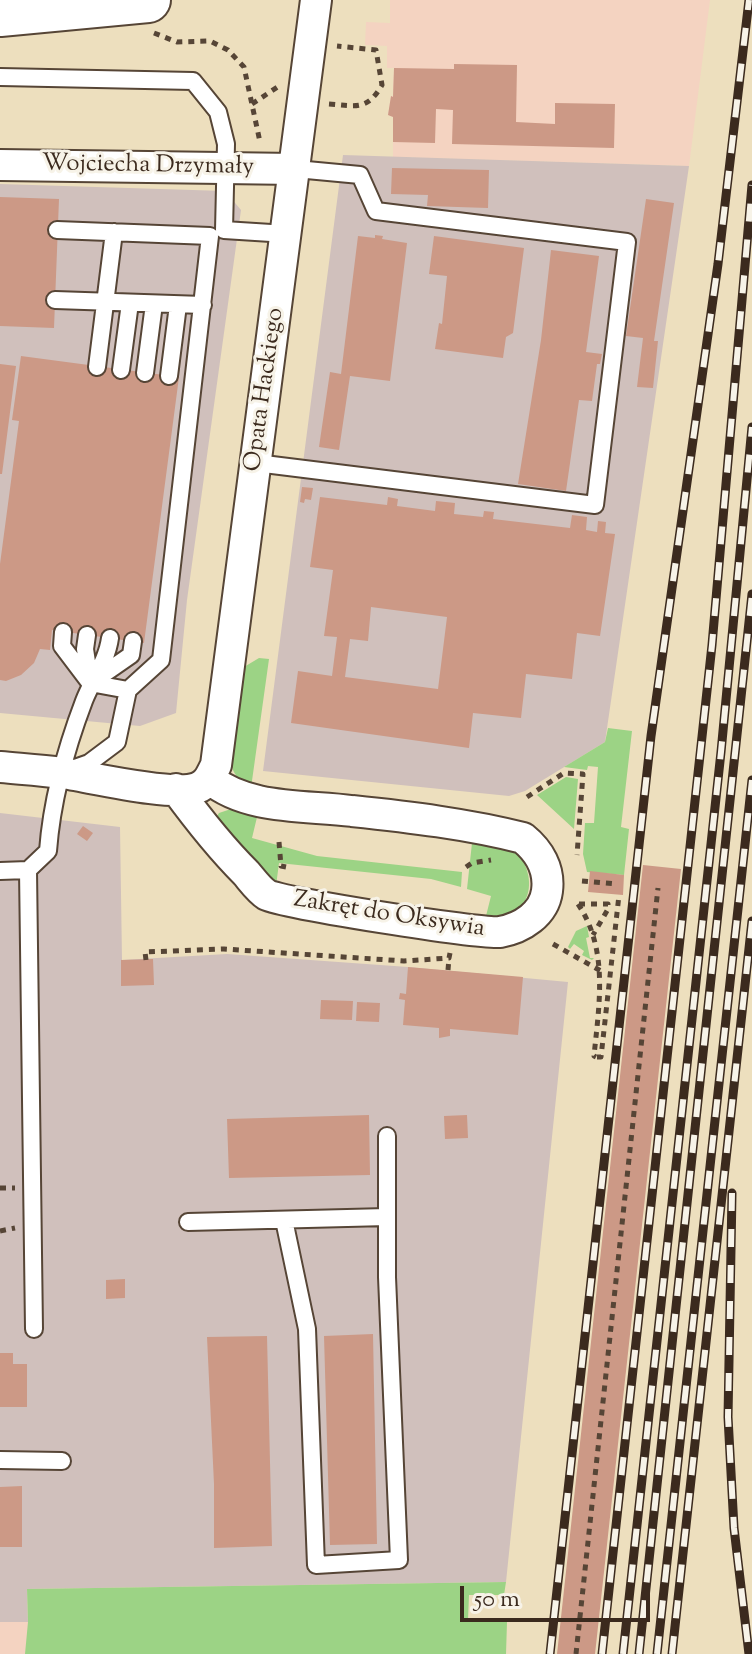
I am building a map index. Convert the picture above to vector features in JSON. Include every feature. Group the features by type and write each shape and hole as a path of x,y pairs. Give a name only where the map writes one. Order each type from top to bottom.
{"highway":[{"path":"0,14 150,16"}],"street":[{"name":"Opata Hackiego","path":"210,779 216,765 316,0"},
{"name":"Wojciecha Drzymały","path":"0,165 296,169"},
{"path":"0,767 176,789 200,787 210,779"},
{"name":"Zakręt do Oksywia","path":"176,789 214,841 268,897 496,933 527,922 539,911 547,892 547,876 542,861 535,848 523,838 354,811 258,801 224,791 210,779"}],"lane":[{"path":"0,77 193,81 218,112 226,144 227,168 203,305 161,660 128,690 117,742 89,763 59,773"},
{"path":"256,463 595,505 627,242 376,211 360,175 296,169"},
{"path":"57,230 287,234"},
{"path":"97,367 114,232"},
{"path":"55,300 203,305"},
{"path":"121,370 130,303"},
{"path":"145,373 154,304"},
{"path":"169,376 178,305"},
{"path":"63,632 62,646 90,683 128,690"},
{"path":"87,635 85,649 90,683"},
{"path":"0,871 28,870 48,851 59,773 90,683 108,652 110,638"},
{"path":"90,683 131,655 133,641"},
{"path":"28,870 34,1329"},
{"path":"284,1220 307,1329 316,1565 399,1560 387,1277 387,1136"},
{"path":"188,1222 387,1217"},
{"path":"0,1460 62,1461"}],"path":[{"path":"150,16 177,42 210,41 228,50 244,67 266,168"},
{"path":"324,104 362,107 375,98 382,85 376,50 331,45"},
{"path":"527,797 564,773 583,774 577,855"},
{"path":"279,842 279,859 281,866 286,867"},
{"path":"582,881 617,884"},
{"path":"576,1654 658,888"},
{"path":"593,935 608,904 578,904 588,918 601,971 594,1056 601,1057 619,895"},
{"path":"553,944 601,971"},
{"path":"448,970 451,948"},
{"path":"146,960 145,952 224,949 387,960 449,958"},
{"path":"387,960 388,950"}],"shaded area":[{"path":"390,0 710,0 689,166 393,157 393,117 388,115 393,96 394,68 387,68 387,46 365,45 366,22 390,23"},
{"path":"343,155 689,166 605,742 525,791 509,796 263,771"},
{"path":"0,184 225,191 241,210 187,600 176,713 140,726 0,713"},
{"path":"0,813 120,827 122,960 227,954 568,982 506,1582 27,1589 28,1622 0,1622"},
{"path":"0,1622 28,1622 29,1654 0,1654"}],"green space":[{"path":"259,658 269,659 251,788 234,773 231,749 244,667"},
{"path":"608,728 632,731 621,827 629,829 624,875 587,872 583,854 585,823 594,823 598,767 588,766 587,770 564,767 605,742"},
{"path":"566,777 578,779 574,829 537,795"},
{"path":"231,809 258,813 252,838 317,856 462,872 461,887 431,879 279,863 276,886 216,818 219,813"},
{"path":"495,842 507,846 524,862 529,885 521,907 510,915 485,920 491,896 467,889 472,843"},
{"path":"587,926 589,937 586,938 590,958 594,958 592,960 582,955 584,951 574,944 570,949 568,947 576,931"},
{"path":"506,1582 504,1595 469,1595 468,1620 507,1622 506,1654 25,1654 27,1589"}],"building":[{"path":"454,64 517,65 516,122 555,124 555,103 615,104 614,148 452,144 453,110 436,109 435,143 393,142 393,117 388,115 393,97 394,68 454,69"},
{"path":"392,168 489,170 488,208 427,206 428,195 391,194"},
{"path":"0,197 59,199 54,328 0,326"},
{"path":"646,199 674,203 654,341 658,341 653,388 637,387 643,338 626,336"},
{"path":"375,235 407,243 390,381 350,376 339,450 319,447 330,372 341,374 358,236 375,238"},
{"path":"434,236 524,248 513,333 506,337 503,358 435,349 439,323 442,324 447,276 429,274"},
{"path":"551,250 599,256 586,352 602,354 600,364 597,364 592,401 579,400 566,491 518,484 541,340"},
{"path":"21,356 179,377 144,643 52,630 50,650 40,649 34,663 21,675 6,681 0,680 0,564 19,421 12,420"},
{"path":"0,364 16,366 2,474 0,474"},
{"path":"302,487 313,488 311,500 305,499 304,503 300,502"},
{"path":"320,497 387,505 388,497 398,499 397,506 435,511 436,501 455,503 454,514 483,517 484,511 494,512 493,519 570,528 572,515 587,517 586,530 597,532 598,521 606,522 605,533 615,534 600,636 577,633 572,679 526,674 521,718 473,713 469,748 291,723 298,671 332,676 337,637 324,636 333,570 310,567","holes":["371,607 447,617 438,689 345,677 350,639 368,641"]},
{"path":"83,826 93,833 87,841 77,834"},
{"path":"643,865 681,869 595,1654 557,1654"},
{"path":"590,871 624,875 623,895 588,892"},
{"path":"153,959 154,985 121,986 121,960"},
{"path":"408,967 523,977 518,1035 450,1029 450,1036 439,1038 439,1028 403,1025 405,1000 399,999 400,993 406,994"},
{"path":"321,1000 353,1001 352,1020 320,1019"},
{"path":"357,1002 380,1003 379,1022 356,1021"},
{"path":"369,1115 370,1175 229,1178 227,1119"},
{"path":"467,1115 468,1138 445,1139 444,1116"},
{"path":"125,1279 125,1298 106,1299 106,1280"},
{"path":"373,1334 377,1544 330,1545 324,1336"},
{"path":"267,1336 272,1546 214,1548 207,1337"},
{"path":"0,1353 13,1353 13,1364 27,1364 27,1407 0,1407"},
{"path":"22,1486 22,1547 0,1547 0,1487"}],"railway":[{"path":"550,1654 651,736 718,264 749,0"},
{"path":"602,1654 712,645 752,185"},
{"path":"623,1654 721,752 752,427"},
{"path":"639,1654 752,594"},
{"path":"657,1654 752,780"},
{"path":"672,1654 752,921"},
{"path":"732,1193 728,1417 734,1528 749,1654"}]}
